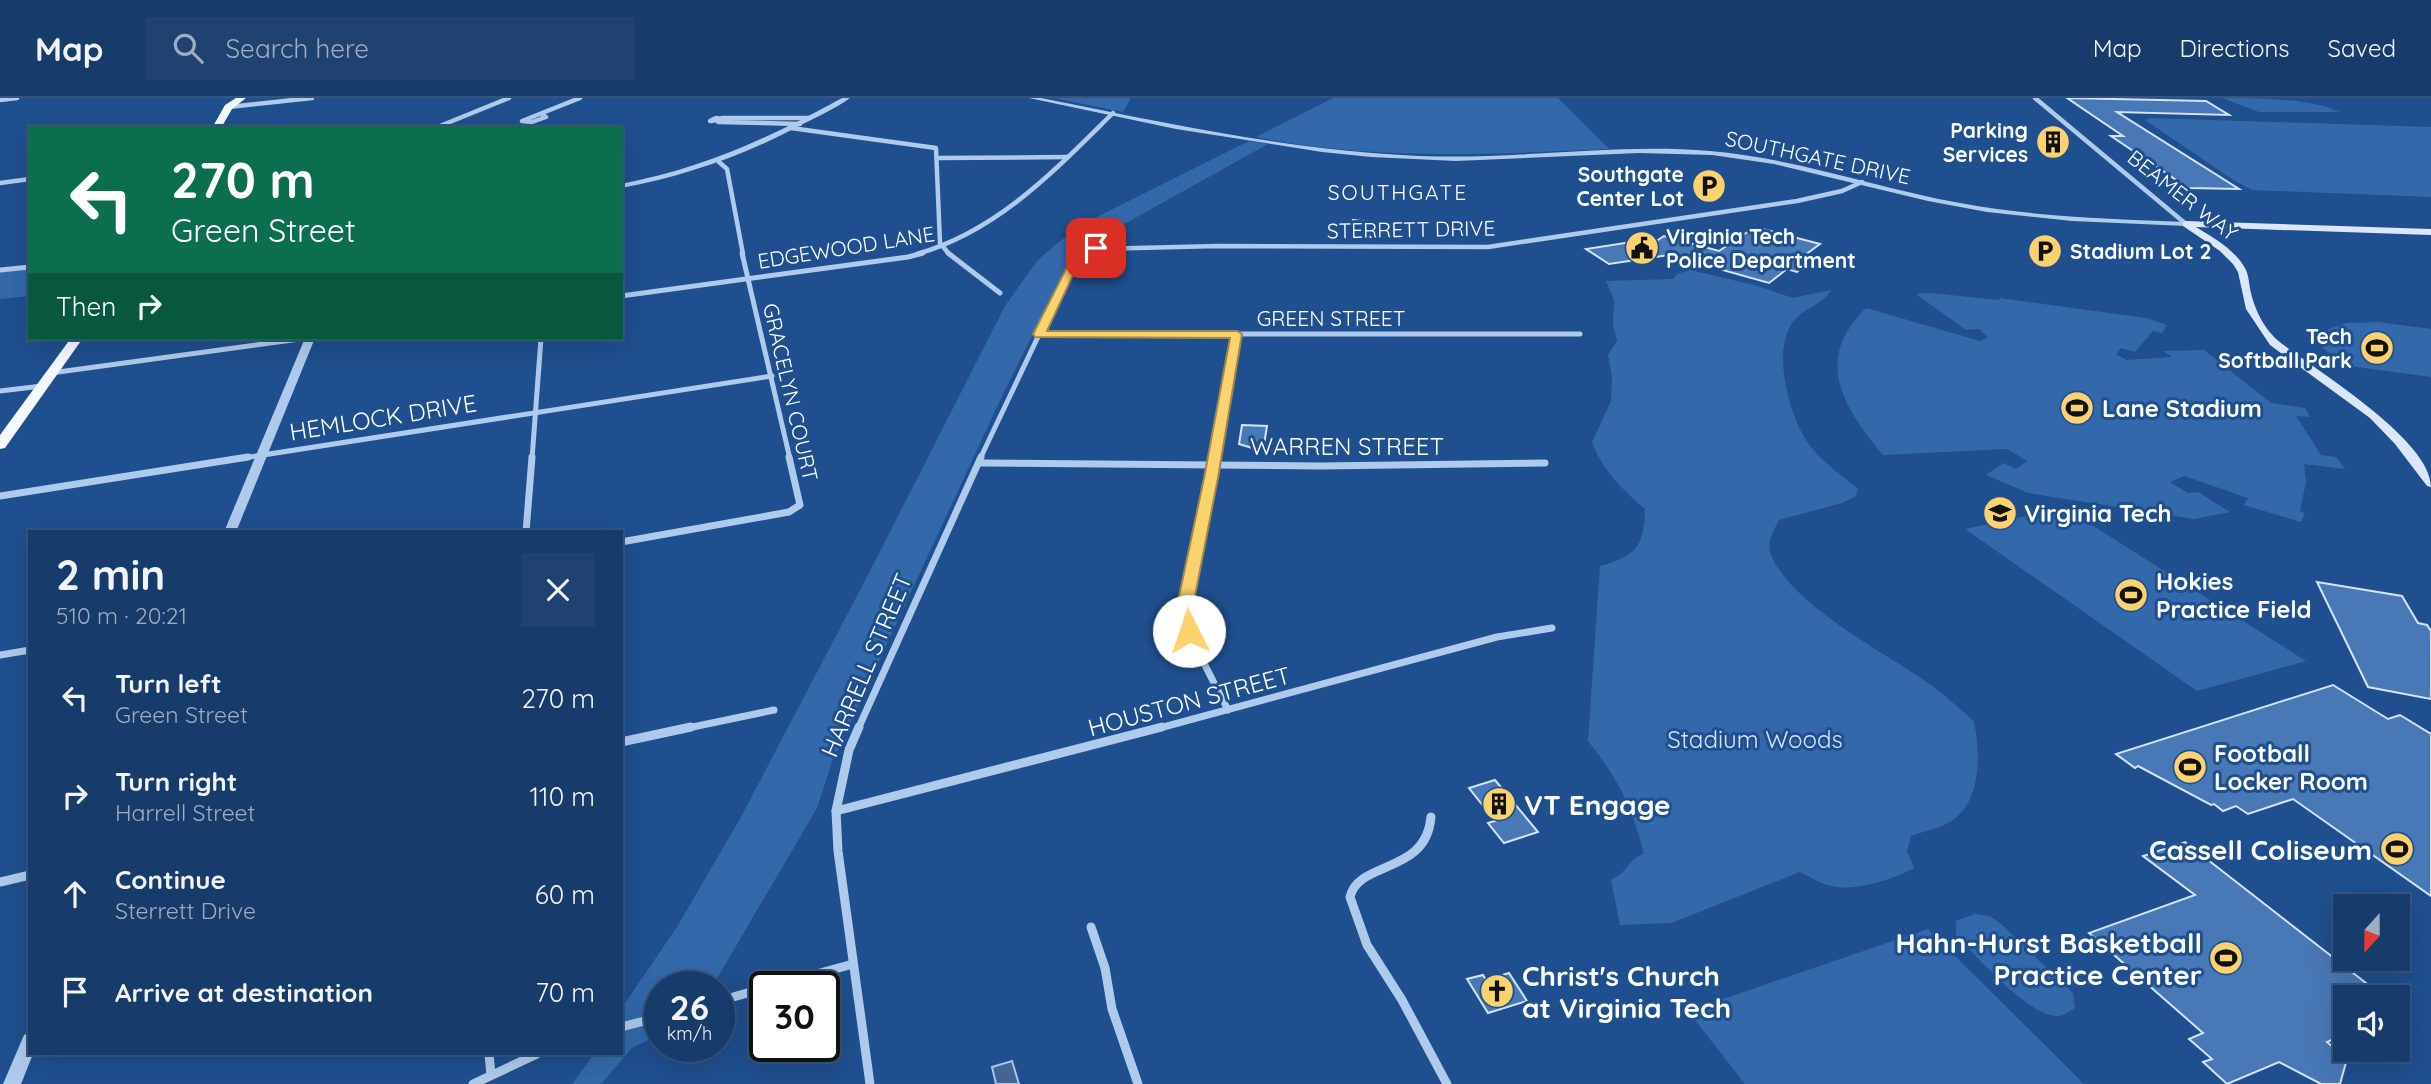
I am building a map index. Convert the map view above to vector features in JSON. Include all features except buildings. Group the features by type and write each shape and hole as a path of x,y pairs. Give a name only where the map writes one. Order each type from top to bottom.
{"main road":[{"path":"217,126 227,102 242,98"},
{"name":"SOUTHGATE DRIVE","path":"2186,224 2431,232"},
{"name":"BEAMER WAY","path":"2186,224 2226,252 2238,264 2243,274 2247,299 2264,331 2274,343 2374,416 2399,441 2431,483"},
{"path":"0,444 76,340"}],"street":[{"path":"0,100 16,98"},
{"path":"227,102 312,98"},
{"path":"440,126 509,98"},
{"path":"543,115 545,117 539,121 522,121 527,117 543,115 580,98"},
{"path":"623,186 719,162 800,124 847,98"},
{"name":"SOUTHGATE DRIVE","path":"1032,98 1289,145 1389,156 1475,158 1678,150 1736,156 2000,212 2068,219 2186,224"},
{"name":"BEAMER WAY","path":"2035,98 2186,224"},
{"name":"EDGEWOOD LANE","path":"623,296 908,257 943,248 998,217 1068,158 1113,113"},
{"path":"800,124 720,120 810,118"},
{"path":"791,128 929,146 938,150 940,243 1000,293"},
{"path":"938,158 1068,158"},
{"name":"GRACELYN COURT","path":"623,542 789,512 798,508 801,502 749,279 727,169 719,162"},
{"path":"0,183 28,179"},
{"name":"STERRETT DRIVE","path":"1061,290 1074,261 1082,253 1096,248 1488,247 1797,201 1849,189 1862,182"},
{"path":"0,270 28,267"},
{"name":"HARRELL STREET","path":"870,1084 838,850 836,811 849,751 1061,290"},
{"name":"GREEN STREET","path":"1039,334 1580,334"},
{"path":"1228,710 1195,644 1185,612 1237,334"},
{"path":"51,373 293,340"},
{"path":"231,530 307,340"},
{"path":"526,530 541,340"},
{"name":"HEMLOCK DRIVE","path":"0,496 772,376"},
{"path":"0,391 42,386"},
{"name":"WARREN STREET","path":"980,463 1213,466 1545,463"},
{"name":"HOUSTON STREET","path":"836,811 938,787 1497,637 1552,628"},
{"path":"0,655 28,650"},
{"path":"623,742 774,710"},
{"path":"1432,817 1427,842 1413,856 1391,864 1352,888 1350,897 1367,945 1402,1000 1447,1084"},
{"path":"0,882 28,875"},
{"path":"1091,927 1105,968 1112,1009 1138,1084"},
{"path":"828,971 853,964"},
{"path":"623,1026 644,1021"},
{"path":"12,1084 28,1045"},
{"path":"489,1055 491,1075"},
{"path":"473,1084 535,1055"}],"green space":[{"path":"1054,98 1131,98 1123,112"},
{"path":"1333,98 1558,98 1609,149 1476,154 1388,153 1300,145 1256,137"},
{"path":"2222,98 2299,101 2339,112 2259,112"},
{"path":"2145,120 2431,127 2431,197 2252,190"},
{"path":"1249,141 1268,144 1074,252 1003,394 832,762 817,808 721,971 647,971 677,927 741,817 1005,306 1037,261 1061,240 1095,218"},
{"path":"28,268 28,296 0,299 0,271"},
{"name":"Stadium Woods","path":"1690,270 1754,285 1793,298 1831,290 1791,325 1783,351 1785,383 1794,415 1806,440 1823,460 1858,489 1856,496 1842,503 1779,520 1770,541 1771,555 1782,573 1817,609 1931,685 1974,721 1977,775 1969,800 1953,820 1911,836 1907,851 1914,868 1896,876 1863,886 1842,887 1824,884 1800,872 1671,923 1620,925 1611,880 1644,853 1623,794 1588,741 1600,566 1630,554 1636,548 1643,533 1645,509 1614,479 1592,442 1611,401 1612,378 1608,355 1617,341 1613,324 1614,300 1606,281 1673,279 1677,274"},
{"name":"Lane Stadium","path":"1916,294 2000,298 2146,318 2167,325 2162,333 2153,331 2135,352 2121,348 2116,354 2127,360 2172,357 2163,351 2204,350 2271,403 2305,408 2310,417 2296,416 2321,455 2336,457 2345,469 2304,464 2306,482 2300,511 2305,513 2301,522 2244,505 2248,498 2184,476 2170,482 2188,493 2198,492 2230,512 2194,519 2028,493 1986,475 2003,463 2016,469 2027,461 2007,449 1883,455 1846,401 1838,365 1841,346 1850,327 1866,308 1980,341 1988,337 1979,329 1966,330"},
{"name":"Tech Softball Park","path":"2378,322 2431,329 2431,377 2342,365 2320,345 2321,332 2346,323"},
{"name":"Hokies Practice Field","path":"2065,508 2306,661 2197,691 1965,529"},
{"path":"1975,914 1989,916 1999,922 2073,993 2075,1008 2060,1016 2048,1014 2034,1008 2005,985 1956,936 1956,921"},
{"path":"1928,929 2084,1084 1745,1084 1688,1011"},
{"path":"644,975 644,1042 632,1048 601,1084 572,1084 593,1055 623,1055 623,1006"}],"shaded area":[{"path":"1012,1061 1019,1084 996,1084 992,1067"}],"place":[{"name":"Parking Services","path":"2053,142"},
{"name":"Southgate Center Lot","path":"1709,186"},
{"name":"Virginia Tech Police Department","path":"1642,248"},
{"name":"Stadium Lot 2","path":"2045,251"},
{"name":"Tech Softball Park","path":"2377,348"},
{"name":"Lane Stadium","path":"2077,408"},
{"name":"Virginia Tech","path":"2000,513"},
{"name":"Hokies Practice Field","path":"2131,595"},
{"name":"Football Locker Room","path":"2190,767"},
{"name":"VT Engage","path":"1499,804"},
{"name":"Cassell Coliseum","path":"2397,849"},
{"name":"Hahn-Hurst Basketball Practice Center","path":"2226,958"},
{"name":"Christ's Church at Virginia Tech","path":"1497,991"}],"district":[{"name":"SOUTHGATE","path":"1398,192"}],"route":[{"path":"1096,248 1082,253 1074,261 1039,334 1237,334 1186,601 1185,619 1189,631"}]}
